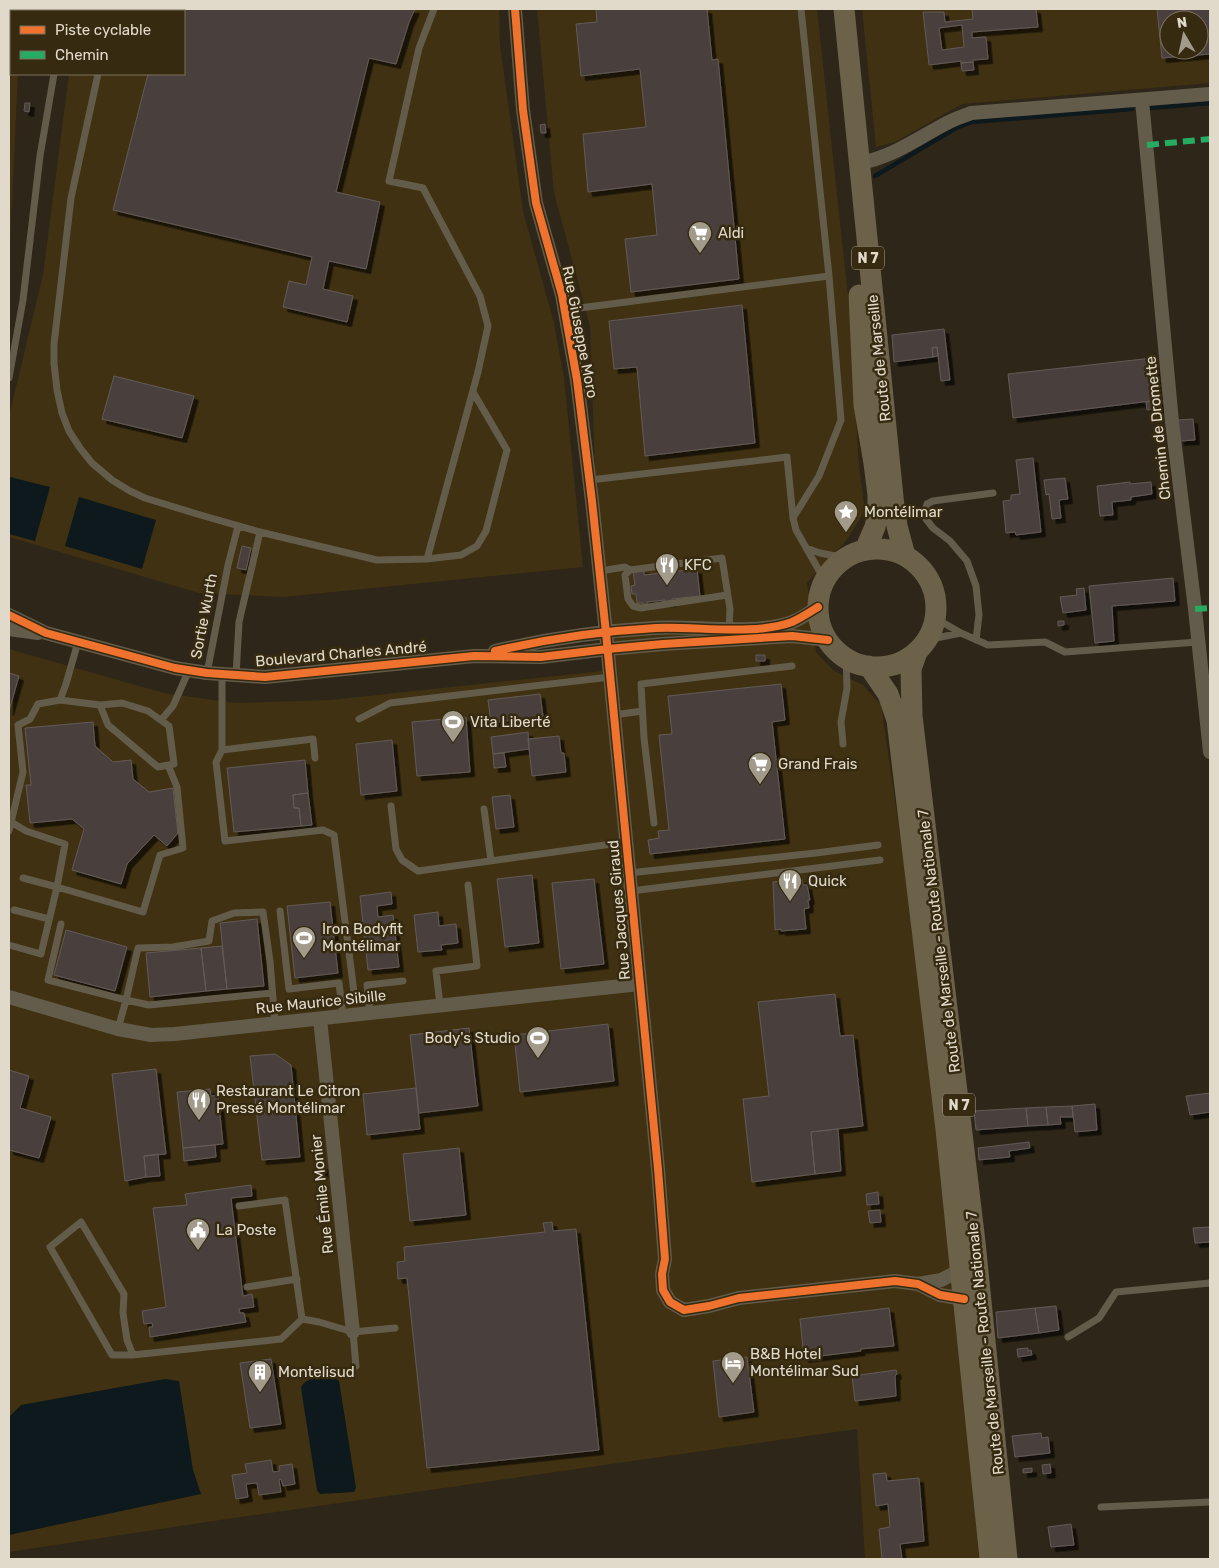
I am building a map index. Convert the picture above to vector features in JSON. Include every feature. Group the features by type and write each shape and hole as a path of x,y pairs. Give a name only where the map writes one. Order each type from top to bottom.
{"main road":[{"name":"Route de Marseille","path":"830,9 848,164 857,269 864,405 878,495 878,513 875,527 865,550"},
{"name":"Route de Marseille","path":"844,9 894,507 897,526 906,556"},
{"path":"865,550 893,551 906,556 916,563 931,582 936,600 932,630 922,646 902,661 886,666 869,666 846,658 833,647 823,630 818,608 820,594 825,581 837,565 846,558 865,550"},
{"name":"Route de Marseille - Route Nationale 7","path":"922,646 911,669 912,716 975,1242 1007,1559"},
{"name":"Route de Marseille - Route Nationale 7","path":"869,666 888,694 897,720 939,1070 990,1559"}],"street":[{"name":"Rue Giuseppe Moro","path":"515,9 523,110 536,203 562,295 577,380 607,641"},
{"path":"860,163 878,159 897,151 950,121 971,114 1210,94"},
{"name":"Chemin de Dromette","path":"1142,100 1172,422 1210,752"},
{"name":"Boulevard Charles André","path":"9,615 46,633 175,668 236,676 264,677 474,656 541,657 654,628 775,626 792,622 818,608"},
{"name":"Boulevard Charles André","path":"9,629 46,633"},
{"name":"Boulevard Charles André","path":"474,656 536,642 792,636 828,640"},
{"name":"Rue Jacques Giraud","path":"607,641 658,1169 665,1259 662,1274 663,1290 670,1302 684,1310 739,1298 895,1281 918,1284"},
{"name":"Rue Maurice Sibille","path":"9,997 118,1029 151,1034 175,1034 640,984"},
{"name":"Rue Émile Monier","path":"320,1019 352,1332"},
{"path":"918,1284 941,1280 961,1270"},
{"path":"918,1284 940,1295 964,1299"}],"lane":[{"path":"427,559 473,392 488,326 480,296 423,188 389,181 418,48 434,9"},
{"path":"793,518 819,476 841,420 829,276 801,9"},
{"path":"9,378 23,300 40,156 54,75"},
{"path":"98,75 71,198 54,363 62,413 70,431 92,463 112,480 145,498 260,532 377,560 427,559 461,555 477,546 486,531 507,450 473,392"},
{"path":"564,310 829,276"},
{"path":"590,480 787,457 793,518 796,530 825,581"},
{"path":"976,640 980,615 976,586 967,561 950,541 926,519 924,510 927,504 933,501 993,493"},
{"name":"Sortie Wurth","path":"207,673 228,565 238,526"},
{"path":"236,676 239,622 260,532"},
{"path":"806,548 846,558"},
{"path":"600,571 625,567 630,570 722,558 730,609 729,628"},
{"path":"630,570 625,575 628,599 634,606 641,608 728,595"},
{"path":"935,618 961,633 988,645 1045,642 1065,652 1198,642"},
{"path":"922,646 961,633"},
{"path":"60,700 78,642"},
{"path":"843,744 842,722 847,688 846,658"},
{"path":"654,823 644,738 641,684 792,666"},
{"path":"161,720 173,706 189,670"},
{"path":"222,674 222,750 216,762 225,841 323,830 334,835 355,1000"},
{"path":"359,719 390,703 610,677"},
{"path":"9,831 23,772 18,725 30,719 38,704 60,700 100,705 122,703 148,711 169,726 174,764 158,767 108,725 100,705"},
{"path":"614,715 642,711"},
{"path":"222,750 313,739 314,758"},
{"path":"22,878 143,912 160,855 183,848 177,787 168,765"},
{"path":"391,806 396,849 402,860 418,870 626,842"},
{"path":"484,809 491,861"},
{"path":"9,945 41,954 65,844 26,831 11,822"},
{"path":"629,873 878,845"},
{"path":"631,891 880,860"},
{"path":"440,1005 436,971 477,966 468,885"},
{"path":"14,910 49,919"},
{"path":"280,911 289,989 339,983 343,1016"},
{"path":"118,1029 138,948 173,947 208,941 212,921 234,913 262,912 270,961 275,1023"},
{"path":"61,924 48,980 149,1005 272,993"},
{"path":"370,1013 367,985 403,981"},
{"path":"239,1206 285,1200 302,1319"},
{"path":"132,1355 124,1322 124,1294 81,1222 50,1246 112,1355 132,1355 281,1339 302,1319"},
{"path":"247,1287 297,1279"},
{"path":"1068,1337 1099,1318 1116,1292 1210,1283"},
{"path":"302,1319 352,1332 395,1328"},
{"name":"Rue Émile Monier","path":"352,1332 356,1366"},
{"path":"1101,1507 1210,1502"}],"shaded area":[{"path":"9,9 29,9 10,10 10,75 18,75 9,268"},
{"path":"499,9 500,45 523,211 554,323 564,378 583,567 283,597 199,593 9,537 9,416 43,275 69,75 185,75 185,10 82,10"},
{"path":"537,9 817,9 849,305 859,466 865,511 846,541 807,583 816,652 834,671 863,685 881,705 917,950 960,1345 979,1559 865,1559 857,1429 9,1552 9,649 164,693 235,703 330,700 602,671 590,326 554,193"},
{"path":"862,9 1210,9 1210,83 962,104 895,142 876,147"},
{"path":"10,477 50,487 35,541 9,534"},
{"path":"79,497 156,520 142,569 65,546"},
{"path":"329,1377 339,1381 356,1488 354,1492 320,1494 317,1490 301,1388 309,1380"},
{"path":"165,1379 179,1381 193,1470 201,1494 9,1535 9,1426 10,1416 21,1405"}],"building":[{"path":"128,9 150,9 150,10"},
{"path":"415,9 396,64 369,58 336,192 380,202 366,269 329,261 323,289 353,296 347,322 283,307 289,281 306,285 312,257 113,210 148,75 185,75 185,10 165,10"},
{"path":"596,9 707,9 712,60 718,59 739,279 631,292 625,239 657,235 652,184 588,192 583,134 646,127 640,69 581,76 576,24 597,22"},
{"path":"972,9 1036,9 1038,27 972,32 972,38 986,37 988,59 929,65 923,12 944,12 945,22 973,19","holes":["962,25 964,47 942,50 939,28"]},
{"path":"1157,9 1210,9 1210,54 1209,10 1159,10 1159,29"},
{"path":"973,62 974,70 962,71 961,63"},
{"path":"25,103 30,103 29,112 24,111"},
{"path":"545,124 546,133 541,133 540,125"},
{"path":"742,305 755,443 645,456 637,367 614,369 609,321"},
{"path":"944,329 950,380 941,381 937,347 932,348 933,357 894,362 892,335"},
{"path":"937,347 938,356 933,357 932,348"},
{"path":"1153,358 1159,400 1013,418 1008,374"},
{"path":"114,376 194,396 182,438 102,419"},
{"path":"1161,401 1161,408 1147,410 1146,402"},
{"path":"1193,419 1195,440 1180,441 1178,420"},
{"path":"1033,458 1041,532 1016,535 1015,532 1006,533 1003,501 1011,500 1011,495 1020,494 1016,460"},
{"path":"1065,478 1068,499 1059,500 1061,518 1052,519 1049,494 1046,495 1044,480"},
{"path":"1130,482 1130,484 1151,482 1152,494 1131,497 1131,500 1112,502 1113,515 1100,516 1097,486"},
{"path":"242,546 251,548 246,570 237,568"},
{"path":"644,569 644,575 697,569 700,596 672,599 672,602 666,602 665,600 647,602 647,605 637,603 636,594 632,594 631,586 635,585 633,571"},
{"path":"1173,578 1175,601 1112,606 1114,641 1095,643 1089,586"},
{"path":"1084,588 1086,610 1063,613 1060,597 1077,595 1076,589"},
{"path":"1058,621 1064,621 1064,625 1058,626"},
{"path":"756,655 765,655 765,661 756,661"},
{"path":"9,673 19,676 9,711"},
{"path":"781,684 785,720 772,722 785,839 650,854 648,840 659,838 658,831 669,830 659,735 672,734 668,696"},
{"path":"540,694 543,716 491,723 488,700"},
{"path":"466,717 470,772 417,776 412,722"},
{"path":"93,722 95,746 113,762 131,760 133,779 149,792 173,788 178,833 167,846 154,835 127,864 121,884 72,870 84,829 72,819 30,823 26,785 31,785 25,728"},
{"path":"528,732 529,749 493,754 491,737"},
{"path":"559,736 561,753 564,753 566,772 532,776 528,739"},
{"path":"392,740 397,791 361,795 356,744"},
{"path":"504,753 506,767 494,768 493,754"},
{"path":"305,760 308,793 293,795 294,808 299,808 301,826 234,832 227,768"},
{"path":"308,793 312,825 301,826 299,808 294,808 293,795"},
{"path":"510,795 514,827 496,829 492,797"},
{"path":"532,875 539,943 505,947 497,879"},
{"path":"594,879 604,964 561,969 552,883"},
{"path":"802,879 803,885 807,885 810,900 808,900 809,908 804,909 806,929 775,930 773,882"},
{"path":"391,892 392,904 377,906 378,917 393,915 399,967 368,970 360,896"},
{"path":"330,902 338,973 295,978 287,906"},
{"path":"438,912 439,926 456,924 458,943 441,945 442,950 418,952 414,915"},
{"path":"257,919 264,986 227,989 220,923"},
{"path":"66,930 127,947 115,991 54,975"},
{"path":"222,946 227,989 206,991 201,948"},
{"path":"201,948 206,991 150,997 146,953"},
{"path":"835,994 840,1036 853,1035 863,1126 811,1132 815,1174 752,1182 743,1099 769,1096 758,1002"},
{"path":"608,1024 614,1081 520,1092 514,1035"},
{"path":"469,1028 478,1106 419,1113 410,1035"},
{"path":"275,1054 291,1065 300,1157 262,1160 250,1056"},
{"path":"156,1069 166,1154 144,1156 146,1177 125,1181 112,1074"},
{"path":"9,1070 29,1076 20,1108 51,1117 39,1158 9,1150"},
{"path":"416,1088 420,1129 367,1135 363,1094"},
{"path":"210,1089 211,1096 218,1095 223,1144 183,1148 177,1092"},
{"path":"1210,1093 1210,1112 1190,1115 1186,1096"},
{"path":"1095,1104 1097,1130 1075,1132 1072,1106"},
{"path":"1072,1106 1073,1117 1060,1117 1061,1124 1048,1125 1046,1107"},
{"path":"1046,1107 1048,1125 1028,1126 1026,1108"},
{"path":"1026,1108 1028,1126 976,1130 974,1111"},
{"path":"838,1129 841,1171 815,1174 811,1132"},
{"path":"1029,1142 1030,1148 1009,1151 1010,1157 979,1160 978,1148"},
{"path":"215,1145 216,1157 184,1161 183,1148"},
{"path":"459,1148 466,1215 410,1221 403,1154"},
{"path":"158,1154 160,1176 146,1177 144,1156"},
{"path":"318,1165 323,1165 324,1173 319,1173"},
{"name":"La Poste","path":"251,1185 252,1196 231,1198 243,1296 252,1294 254,1307 239,1309 240,1313 244,1313 246,1322 150,1337 149,1327 153,1327 152,1323 144,1324 142,1311 166,1307 153,1208 187,1205 185,1194"},
{"path":"878,1192 879,1204 867,1205 866,1194"},
{"path":"880,1210 881,1222 870,1223 868,1211"},
{"path":"552,1222 553,1231 576,1229 599,1450 427,1468 407,1278 398,1279 397,1262 405,1261 404,1247 545,1232 543,1223"},
{"path":"1210,1227 1210,1242 1195,1243 1193,1228"},
{"path":"1056,1306 1059,1330 1039,1333 1035,1308"},
{"path":"889,1308 894,1346 860,1349 861,1351 804,1358 800,1319"},
{"path":"1035,1308 1039,1333 998,1338 996,1312"},
{"path":"1028,1348 1028,1351 1031,1350 1032,1355 1018,1357 1017,1349"},
{"path":"747,1357 754,1412 719,1417 713,1361"},
{"name":"Montelisud","path":"271,1359 281,1424 250,1428 240,1363"},
{"path":"896,1370 896,1396 855,1401 852,1376"},
{"path":"1041,1433 1042,1438 1048,1437 1050,1453 1015,1457 1012,1436"},
{"path":"271,1460 273,1472 280,1471 279,1466 292,1464 295,1484 283,1486 281,1479 279,1480 281,1492 259,1495 257,1483 246,1484 248,1497 236,1499 232,1475 247,1473 245,1464"},
{"path":"1050,1464 1051,1473 1043,1474 1042,1465"},
{"path":"1032,1468 1032,1472 1023,1473 1023,1469"},
{"path":"886,1473 887,1481 919,1478 924,1541 900,1544 902,1559 882,1559 879,1529 890,1527 888,1504 876,1506 873,1474"},
{"path":"1071,1524 1074,1545 1051,1547 1048,1527"}],"waterway":[{"path":"1151,108 1210,103"},
{"path":"875,176 956,128 972,122 1132,109"}],"marked path":[{"path":"1147,145 1210,139"},
{"path":"1195,609 1210,608"}],"cycle path":[{"path":"515,9 523,110 536,203 562,295 577,380 592,501 658,1169 665,1259 662,1274 663,1290 670,1302 684,1310 739,1298 895,1281 918,1284 940,1295 964,1299"},
{"path":"495,651 575,636 636,629 761,629 792,622 818,607"},
{"path":"9,615 46,633 175,668 207,673 265,677 474,656 541,657 663,644 792,636 828,640"}],"place":[{"name":"Aldi","path":"700,254"},
{"name":"Montélimar","path":"846,533"},
{"name":"KFC","path":"667,586"},
{"name":"Vita Liberté","path":"453,743"},
{"name":"Grand Frais","path":"760,785"},
{"name":"Quick","path":"790,902"},
{"name":"Iron Bodyfit Montélimar","path":"304,959"},
{"name":"Body's Studio","path":"538,1059"},
{"name":"Restaurant Le Citron Pressé Montélimar","path":"199,1121"},
{"name":"La Poste","path":"198,1251"},
{"name":"B&B Hotel Montélimar Sud","path":"733,1384"},
{"name":"Montelisud","path":"260,1393"}]}
